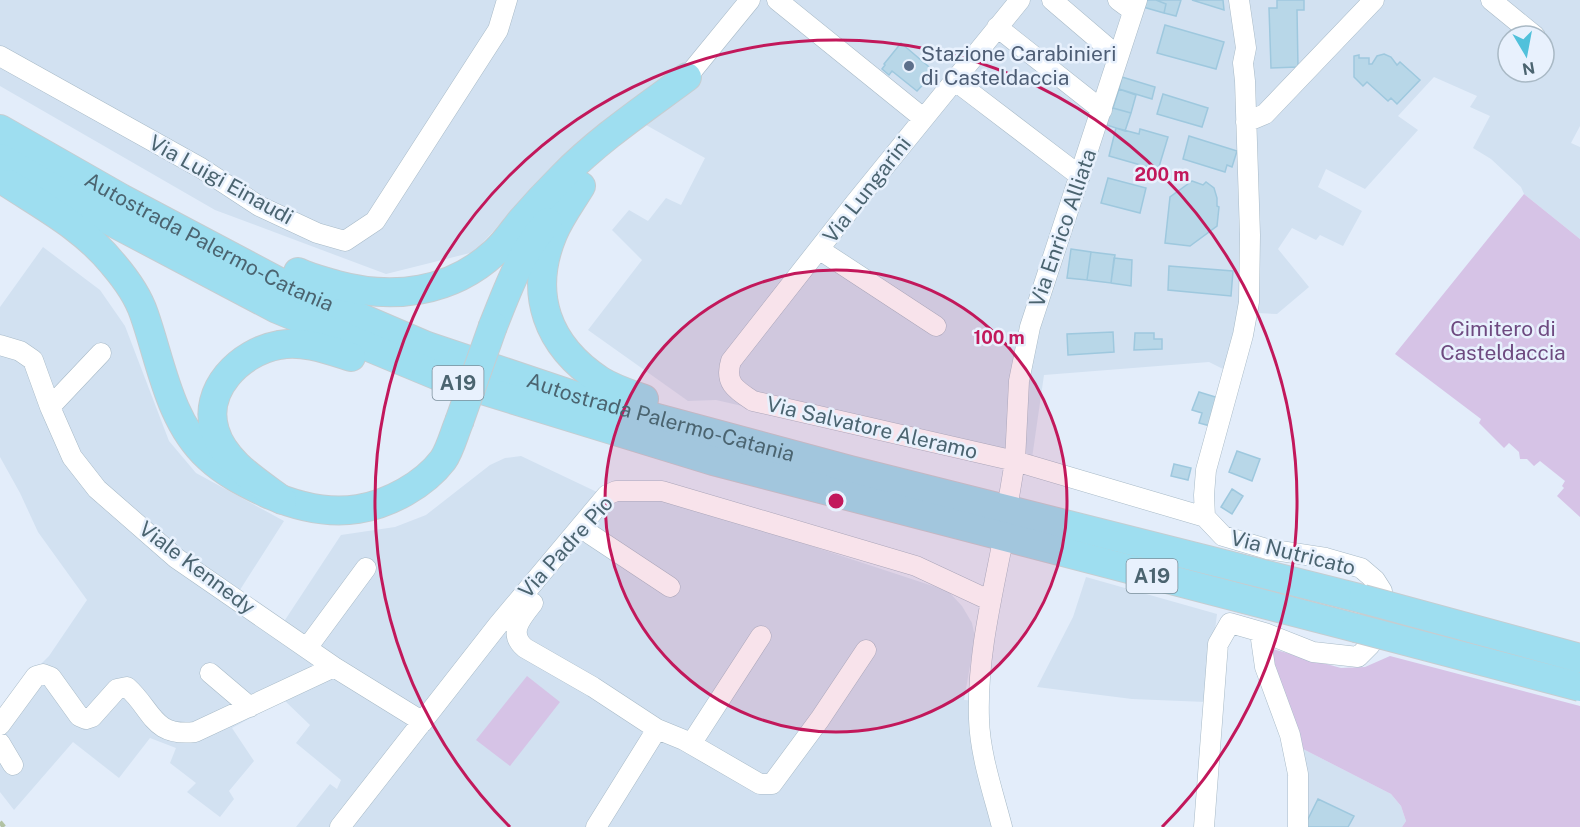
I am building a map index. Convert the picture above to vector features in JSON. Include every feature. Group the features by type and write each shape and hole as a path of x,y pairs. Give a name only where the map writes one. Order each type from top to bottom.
{"highway":[{"path":"0,114 128,185 308,277 351,289 406,293 430,289 456,280 496,252 562,176 595,145 687,77"},
{"path":"0,178 84,233 113,263 143,312 171,398 187,431 207,457 235,478 282,500 317,510 347,511 375,506 401,495 443,459 517,267 534,240 581,186 687,77"},
{"name":"Autostrada Palermo-Catania","path":"0,129 121,198 288,286 427,346 579,397 850,470 1362,599 1580,658"},
{"name":"Autostrada Palermo-Catania","path":"0,158 112,222 277,309 443,378 713,461 1580,687"},
{"path":"581,186 554,232 546,254 541,285 544,311 554,334 566,349 603,382 648,401 723,422 850,470"},
{"path":"282,500 240,468 225,450 215,432 212,414 222,381 237,364 279,345 317,346 380,366 441,390 711,472 868,510 948,523"}],"street":[{"name":"Via Luigi Einaudi","path":"0,56 201,168 259,206 316,233 345,241 375,221 498,30 507,0"},
{"path":"687,77 750,0"},
{"path":"777,0 923,118"},
{"name":"Via Lungarini","path":"732,386 728,372 731,361 923,118 1020,0"},
{"path":"1052,0 1107,47"},
{"name":"Via Nutricato","path":"1204,827 1218,644 1230,623 1313,652 1358,657 1370,645 1382,591 1375,580 1361,568 1326,558 1267,549 1223,536 1205,517 1206,470 1243,335 1249,302 1250,235 1243,63 1246,48 1239,0"},
{"path":"1246,122 1265,114 1374,0"},
{"path":"1491,0 1520,24"},
{"name":"Via Enrico Alliata","path":"1010,497 1015,461 1019,381 1030,327 1102,110 1129,4"},
{"path":"997,27 1102,110"},
{"path":"954,80 1080,176"},
{"path":"820,250 936,326"},
{"name":"Viale Kennedy","path":"0,345 20,351 33,360 72,457 97,489 176,558 334,667 423,722"},
{"path":"51,407 101,353"},
{"name":"Via Salvatore Aleramo","path":"732,386 753,401 1015,461 1205,517"},
{"name":"Via Padre Pio","path":"340,827 498,625 607,495 616,491 662,490 768,521 916,566 991,602"},
{"path":"616,491 613,505 518,621 517,639 525,648 593,687 657,729 691,744 760,784 772,784 820,719 866,650"},
{"path":"590,534 670,587"},
{"path":"1001,550 980,671 978,720 984,757 1002,827"},
{"path":"307,648 366,568"},
{"path":"1260,632 1265,668 1290,735 1298,774 1298,827"},
{"path":"691,744 761,636"},
{"path":"0,725 36,676 43,674 51,677 79,716 86,719 92,717 117,688 127,687 153,720 169,730 182,734 195,732 334,667"},
{"path":"210,673 250,707"},
{"path":"596,827 657,729"},
{"path":"0,743 14,765"}],"shaded area":[{"path":"0,0 1580,0 1580,126 1571,143 1580,147 1580,239 1524,194 1521,187 1491,159 1473,148 1490,116 1470,107 1477,96 1434,77 1398,116 1418,130 1365,189 1326,169 1318,187 1362,211 1343,246 1320,235 1316,240 1292,228 1278,249 1309,287 1277,314 1258,313 1253,316 1239,377 1209,362 1044,375 1030,472 716,400 688,401 588,330 642,260 612,230 629,210 648,221 666,198 681,205 705,158 621,111 553,167 474,252 386,274 215,210 0,86"},
{"path":"43,247 100,290 125,326 169,441 196,473 284,521 238,593 283,623 341,535 395,527 426,515 490,465 505,458 521,456 599,493 645,496 735,521 948,591 962,606 972,623 975,637 964,700 989,701 993,757 1013,827 296,827 330,784 337,789 341,780 296,743 310,725 284,700 232,728 254,761 229,791 234,799 220,817 187,792 196,783 170,763 176,748 150,738 119,778 73,742 14,810 0,792 0,716 24,681 49,656 87,600 38,532 0,457 0,307"},
{"path":"1086,577 1217,614 1206,702 1132,699 1037,687 1073,617"},
{"path":"1303,749 1391,794 1401,806 1406,821 1402,827 1294,827 1294,780"}],"green space":[{"name":"Cimitero di Casteldaccia","path":"1524,194 1580,239 1580,517 1557,496 1564,488 1562,486 1565,481 1540,461 1534,466 1527,459 1520,459 1519,452 1509,443 1504,448 1479,423 1481,419 1395,354"},
{"path":"1269,648 1341,668 1365,667 1390,656 1580,706 1580,827 1402,827 1406,821 1401,806 1391,794 1303,749 1295,733"},
{"path":"527,676 560,702 510,766 476,740"}],"building":[{"path":"1145,0 1156,0 1166,4 1164,13 1143,7"},
{"path":"1156,0 1181,0 1176,16 1164,13 1166,4"},
{"path":"1192,0 1223,0 1224,10"},
{"path":"1277,0 1304,0 1304,10 1297,10 1298,67 1271,68 1269,8 1277,8"},
{"path":"1165,25 1224,42 1216,69 1157,53"},
{"path":"901,43 935,72 917,91 892,71 889,75 882,69"},
{"path":"1384,54 1391,57 1397,65 1400,62 1420,80 1397,104 1391,98 1388,101 1367,82 1363,86 1354,77 1354,56 1369,58 1369,64 1372,64 1377,56"},
{"path":"1122,77 1155,87 1152,99 1119,89"},
{"path":"1119,89 1136,95 1131,113 1113,108"},
{"path":"1163,94 1208,108 1202,127 1157,114"},
{"path":"1109,107 1131,113 1125,131 1104,124"},
{"path":"1116,128 1139,134 1140,129 1168,137 1158,170 1109,156"},
{"path":"1189,136 1237,151 1232,167 1227,165 1225,172 1183,159"},
{"path":"1108,178 1146,188 1140,213 1101,203"},
{"path":"1192,181 1203,185 1206,182 1214,188 1219,207 1217,226 1190,246 1165,243 1170,197"},
{"path":"1071,249 1091,252 1087,280 1067,278"},
{"path":"1091,252 1115,255 1111,283 1087,280"},
{"path":"1114,258 1132,260 1131,286 1111,283"},
{"path":"1169,266 1233,271 1231,296 1168,290"},
{"path":"1113,332 1114,352 1068,355 1067,334"},
{"path":"1135,333 1154,333 1154,339 1162,339 1162,349 1134,350"},
{"path":"1199,392 1222,399 1214,427 1199,423 1202,413 1192,410"},
{"path":"1237,451 1260,459 1252,481 1229,472"},
{"path":"1174,464 1191,468 1188,480 1171,476"},
{"path":"1232,489 1243,496 1232,514 1221,507"},
{"path":"1318,799 1354,816 1348,827 1304,827"}],"railway":[{"path":"0,822 4,827"}],"place":[{"name":"Stazione Carabinieri di Casteldaccia","path":"909,66"}]}
